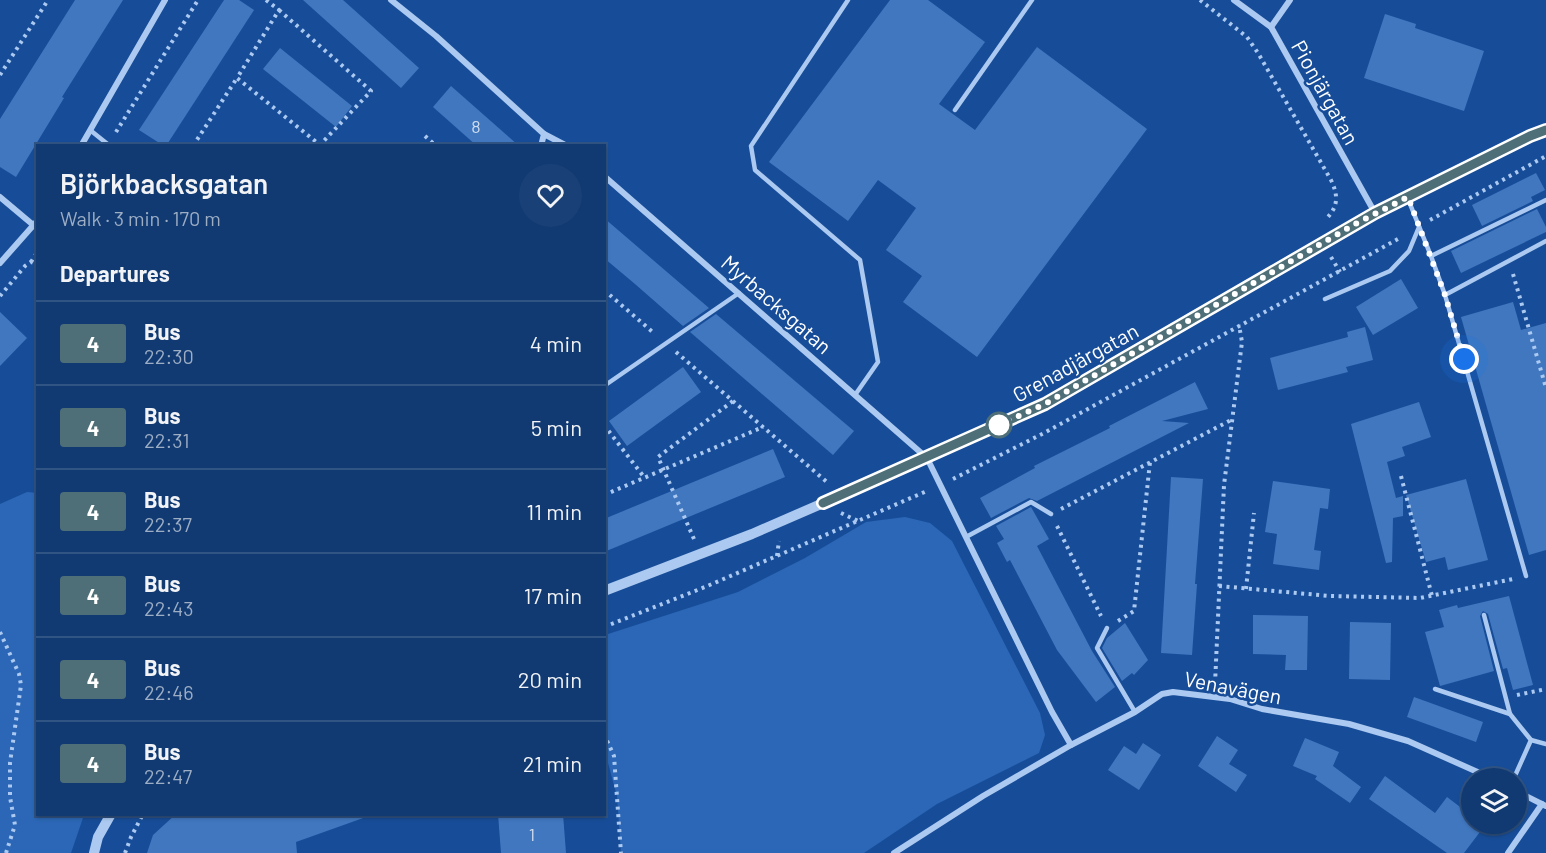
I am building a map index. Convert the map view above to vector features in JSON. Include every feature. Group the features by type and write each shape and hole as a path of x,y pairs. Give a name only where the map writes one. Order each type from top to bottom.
{"street":[{"path":"82,144 165,0"},
{"path":"391,0 436,36 544,134 563,144"},
{"name":"Pionjärgatan","path":"1234,0 1271,27 1375,213"},
{"path":"1271,27 1290,0"},
{"name":"Grenadjärgatan","path":"606,590 701,555 927,458 1045,404 1375,213 1546,130"},
{"path":"542,144 544,134"},
{"name":"Myrbacksgatan","path":"606,178 927,458"},
{"path":"0,197 35,228 0,263"},
{"path":"927,458 1052,712 1071,745"},
{"name":"Venavägen","path":"894,853 983,796 1071,745 1135,712 1162,694 1173,692 1230,699 1290,715 1349,724 1408,741 1469,768"},
{"path":"1508,853 1544,805 1527,796"},
{"path":"94,853 98,837 110,816"}],"lane":[{"path":"848,0 751,146 755,170 860,260 878,362 855,395"},
{"path":"956,111 1032,0"},
{"path":"90,130 109,144"},
{"path":"1408,197 1445,295 1526,576"},
{"path":"1431,256 1546,200"},
{"path":"1325,299 1390,271 1409,251 1419,227"},
{"path":"1445,295 1546,241"},
{"path":"606,385 740,293"},
{"path":"966,537 1031,502 1051,514"},
{"path":"1484,615 1510,714 1531,740 1546,744"},
{"path":"1107,628 1097,648 1135,712"},
{"path":"1435,689 1510,714"},
{"path":"1518,768 1531,740"}],"path":[{"path":"0,75 48,0"},
{"path":"111,144 198,0"},
{"path":"266,0 371,91 321,144"},
{"path":"1200,0 1238,30 1258,53 1331,180 1337,194 1336,205 1324,222 1313,227 1340,272"},
{"path":"194,144 279,10"},
{"path":"237,78 319,144"},
{"path":"425,136 434,144"},
{"path":"0,296 36,254"},
{"path":"1509,260 1546,388"},
{"path":"31,262 36,263"},
{"path":"606,292 665,346 842,495"},
{"path":"1214,697 1224,485 1242,342 1239,326"},
{"path":"701,555 658,457 733,401"},
{"path":"1150,462 1134,611 1107,628 1051,514 1150,462 1233,419"},
{"path":"606,494 763,427"},
{"path":"606,428 644,478"},
{"path":"1401,476 1432,596"},
{"path":"838,511 858,521"},
{"path":"1246,589 1254,513"},
{"path":"777,556 779,537"},
{"path":"1219,586 1330,596 1420,598 1526,576"},
{"path":"0,632 19,674 21,685 10,763 10,797 15,825 6,853"},
{"path":"1505,698 1546,689"},
{"path":"606,738 614,756 621,853"},
{"path":"125,853 141,816"}],"shaded area":[{"path":"27,492 36,493 36,816 84,816 71,853 0,853 0,504"},
{"path":"905,517 930,523 952,541 1040,713 1045,735 1039,753 937,804 864,853 621,853 617,796 606,756 606,635 738,592 805,558 866,522"}],"building":[{"path":"75,0 123,0 62,97 64,98 16,177 0,167 0,119"},
{"path":"224,0 239,0 254,10 167,144 161,144 139,130"},
{"path":"303,0 343,0 419,68 401,88"},
{"path":"890,0 928,0 985,42 939,104 975,130 1037,47 1147,129 977,357 903,302 922,276 886,250 916,208 878,180 848,221 769,162"},
{"path":"1385,14 1416,24 1415,28 1484,51 1464,111 1364,78"},
{"path":"280,48 352,106 336,127 263,69"},
{"path":"451,86 517,144 475,144 433,107"},
{"path":"1536,173 1545,190 1531,197 1533,201 1482,226 1472,205"},
{"path":"1537,209 1546,227 1546,232 1461,273 1451,251"},
{"path":"606,220 709,308 683,326 606,260"},
{"path":"1401,279 1418,308 1373,335 1356,307"},
{"path":"1513,302 1521,330 1546,323 1546,550 1529,555 1461,317"},
{"path":"0,312 27,338 0,366"},
{"path":"716,314 854,431 833,455 690,332"},
{"path":"1365,327 1373,360 1346,367 1348,372 1278,390 1270,358 1348,337 1347,332"},
{"path":"683,367 701,392 627,446 609,421"},
{"path":"1195,382 1208,409 1162,421 1189,423 1037,501 1029,498 991,518 980,498 1035,468 1034,466"},
{"path":"1419,402 1431,437 1402,447 1405,456 1387,462 1396,498 1403,496 1403,516 1393,518 1392,562 1386,563 1351,424"},
{"path":"773,449 785,477 606,551 606,518"},
{"path":"1171,477 1203,479 1192,655 1161,653"},
{"path":"1466,479 1488,560 1448,570 1445,557 1426,562 1406,495"},
{"path":"1273,481 1330,489 1328,509 1320,508 1314,550 1321,551 1319,570 1273,564 1277,534 1265,532"},
{"path":"1031,507 1049,539 1037,546 1092,651 1115,687 1096,702 1057,650 1010,560 1007,562 997,543 1004,539 996,526"},
{"path":"1509,596 1533,685 1513,690 1507,668 1503,669 1488,614 1483,611 1480,616 1494,671 1440,686 1425,632 1444,627 1439,610"},
{"path":"1253,615 1308,616 1307,670 1285,670 1286,655 1253,654"},
{"path":"1350,622 1391,623 1390,680 1349,679"},
{"path":"1125,623 1148,660 1134,675 1132,673 1122,681 1102,648 1107,638"},
{"path":"1414,697 1483,722 1476,742 1407,717"},
{"path":"1217,736 1238,750 1229,764 1247,775 1236,792 1198,766"},
{"path":"1305,738 1339,752 1333,766 1361,787 1350,803 1315,779 1317,776 1293,766"},
{"path":"1143,743 1161,755 1139,790 1108,770 1124,746 1136,754"},
{"path":"1385,776 1435,813 1447,797 1461,808 1461,834 1478,834 1464,853 1447,853 1369,799"},
{"path":"174,816 366,816 296,842 297,853 147,853 153,835"},
{"path":"498,816 563,816 566,853 501,853"}],"bus line":[{"name":"4","path":"823,503 1045,404 1375,213 1546,130"}],"route":[{"path":"999,425 1045,404 1357,223 1408,197 1445,295 1464,359"}]}
